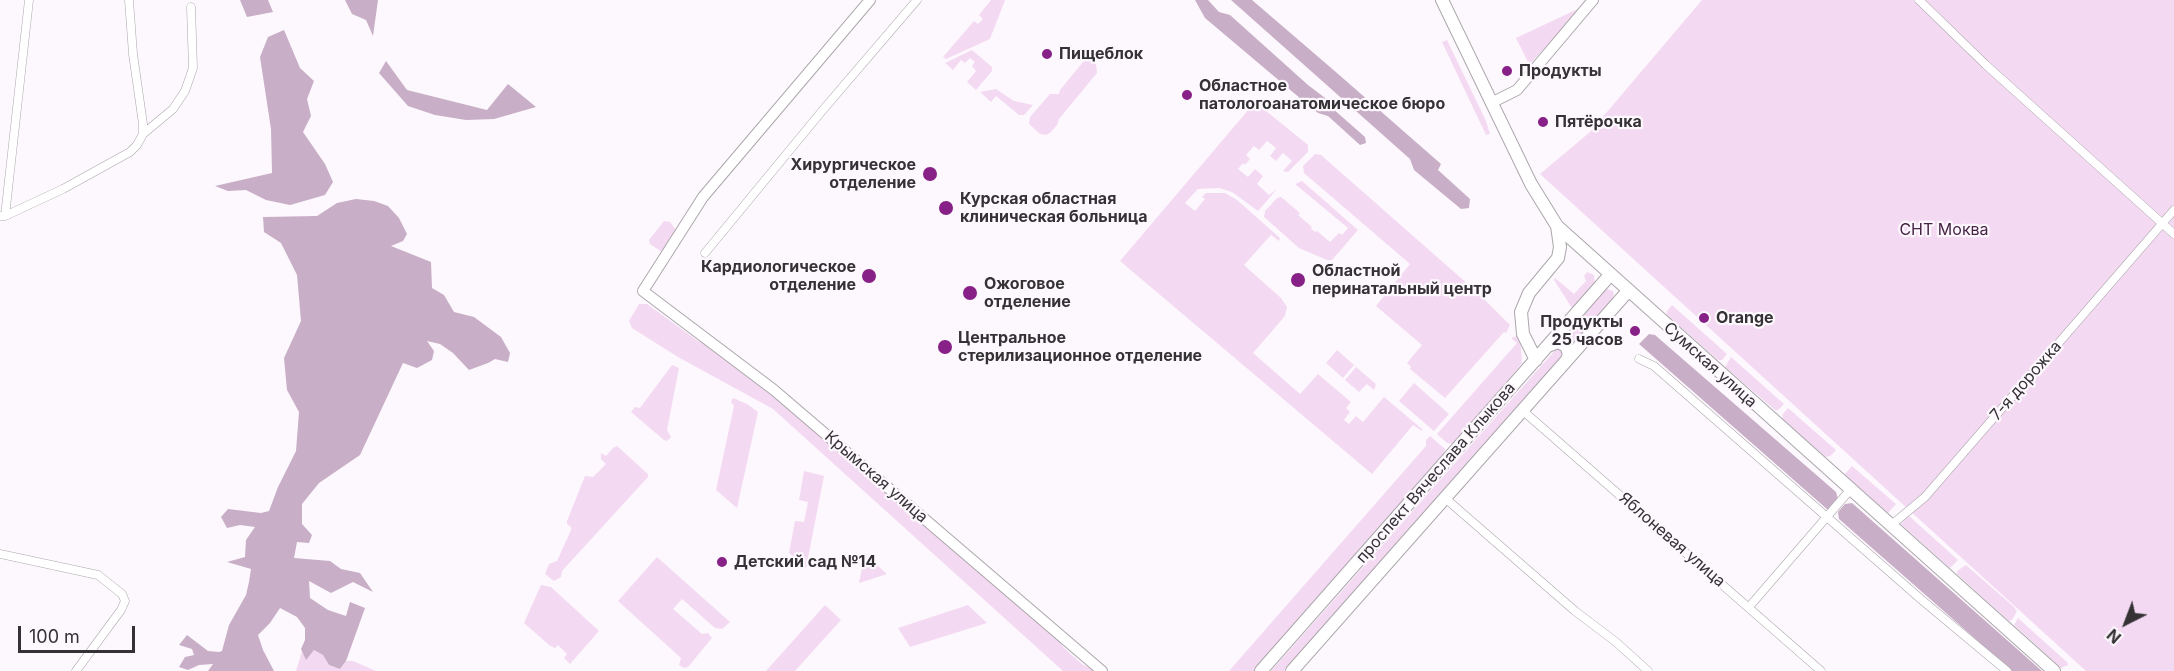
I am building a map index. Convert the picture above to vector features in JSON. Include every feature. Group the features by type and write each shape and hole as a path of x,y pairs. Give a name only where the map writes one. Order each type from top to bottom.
{"main road":[{"name":"Сумская улица","path":"1442,0 1537,195 1557,226 2054,671"},
{"path":"1536,360 1523,334 1521,312 1529,293 1558,258 1560,247 1557,226"},
{"name":"проспект Вячеслава Клыкова","path":"1262,671 1610,275"},
{"name":"проспект Вячеслава Клыкова","path":"1292,671 1628,291"},
{"path":"1548,346 1558,342 1566,346 1569,354 1567,360"}],"street":[{"path":"2,216 29,0"},
{"path":"129,0 143,134"},
{"name":"Крымская улица","path":"870,0 703,197 643,291 774,390 1102,671"},
{"path":"705,253 917,0"},
{"path":"1491,103 1517,90 1593,0"},
{"path":"1919,0 1986,64 2174,234"},
{"path":"2,216 63,189 130,152 143,134 173,109 179,102 193,68 191,7"},
{"name":"7-я дорожка","path":"1890,526 1926,497 2174,210"},
{"path":"1640,358 1654,366 1923,601 2007,671"},
{"name":"Яблоневая улица","path":"1522,411 1821,671"},
{"path":"1749,607 1850,490"},
{"path":"1445,498 1648,671"},
{"path":"0,554 98,575 122,594 125,601 122,610 76,671"}],"green space":[{"path":"991,0 1005,0 990,39 946,59 943,57 974,21 978,24 983,19 979,15"},
{"name":"СНТ Моква","path":"1702,0 2174,0 2174,671 2086,671 1540,174 1590,132"},
{"path":"1582,7 1531,63 1529,64 1516,38"},
{"path":"1447,40 1490,134 1486,135 1442,42"},
{"path":"972,50 992,67 992,71 976,90 967,82 976,71 972,66 975,62 970,58 965,63 961,60 953,70 945,63"},
{"path":"1088,56 1096,64 1097,73 1050,133 1040,134 1029,124 1030,117 1050,94 1059,94"},
{"path":"996,89 1014,101 1033,105 1024,115 1019,115 996,96 991,102 980,92"},
{"path":"1255,102 1308,145 1308,152 1288,172 1283,171 1292,161 1283,153 1276,161 1270,156 1276,148 1267,141 1259,150 1254,146 1246,155 1250,159 1238,169 1248,177 1255,169 1263,176 1257,184 1269,195 1277,189 1258,211 1232,192 1219,188 1198,189 1185,203 1195,211 1205,199 1202,197 1206,193 1225,193 1237,200 1280,238 1279,241 1271,235 1244,265 1281,298 1287,307 1285,316 1253,353 1300,394 1318,374 1351,402 1346,408 1350,412 1344,420 1349,424 1356,416 1363,422 1384,397 1422,429 1422,431 1413,425 1372,474 1120,261"},
{"path":"1315,154 1321,155 1478,293 1510,325 1506,333 1504,332 1445,398 1410,369 1407,363 1422,345 1376,306 1410,264 1304,173 1303,166"},
{"path":"1302,181 1358,230 1332,260 1299,248 1264,217 1265,211 1277,198 1281,197 1300,213 1298,215 1312,227 1311,229 1330,242 1339,233 1342,235 1348,228 1295,184"},
{"path":"664,221 670,222 676,230 662,252 650,244 649,240"},
{"path":"1587,272 1594,275 1595,284 1584,300 1572,308 1554,280 1555,278 1574,294 1586,281 1584,276"},
{"path":"1607,289 1613,291 1612,300 1572,345 1568,338 1562,337"},
{"path":"639,304 647,304 749,375 1055,635 1064,648 1083,665 1097,671 1063,671 773,409 678,357 632,328 629,321"},
{"path":"1672,305 1727,354 1722,360 1718,360 1667,315"},
{"path":"1520,335 1522,363 1462,436 1454,444 1447,443 1437,434 1517,343 1511,338"},
{"path":"1557,348 1562,348 1561,358 1284,671 1271,671"},
{"path":"1337,350 1354,365 1343,378 1326,363"},
{"path":"1731,357 1784,404 1778,410 1775,410 1725,367"},
{"path":"672,365 679,368 667,430 671,437 667,441 631,412 635,407 640,408"},
{"path":"1356,367 1376,384 1374,390 1367,384 1359,392 1345,380"},
{"path":"1414,383 1449,414 1434,431 1399,401"},
{"path":"733,398 758,412 737,508 716,490 734,406 731,402"},
{"path":"1788,408 1836,450 1830,456 1826,457 1782,420"},
{"path":"1430,436 1445,449 1444,457 1255,671 1229,671 1426,446 1426,440"},
{"path":"617,446 648,474 648,477 562,571 561,577 554,581 545,574 549,564 557,561 571,530 567,521 585,476 593,477 606,464 601,459 601,453 606,456"},
{"path":"1852,466 1896,504 1888,513 1844,475"},
{"path":"804,471 824,476 806,568 789,553 795,521 804,522 808,502 799,500"},
{"path":"1908,515 1958,560 1950,568 1901,524"},
{"path":"865,554 887,574 859,583"},
{"path":"657,557 730,622 722,629 715,628 682,599 673,609 702,634 708,633 712,638 688,667 684,668 679,665 681,658 618,601"},
{"path":"1966,565 2013,606 2017,611 2012,620 2009,621 1957,574 1957,571"},
{"path":"541,585 551,587 599,631 570,664 564,658 567,654 558,645 555,648 549,645 524,623"},
{"path":"825,605 841,620 795,671 766,671"},
{"path":"968,605 987,623 910,647 898,628"},
{"path":"2018,618 2068,665 2061,668 2014,625"},
{"path":"314,650 323,655 329,665 340,669 346,661 353,661 376,671 296,671 302,651 306,659"}],"shaded area":[{"path":"240,0 268,0 273,12 247,17"},
{"path":"345,0 378,0 373,36 366,20 352,14"},
{"path":"1195,0 1208,0 1219,12 1230,15 1308,85 1333,104 1332,108 1365,137 1366,143 1360,145 1328,116 1318,113 1301,99 1205,18"},
{"path":"1231,0 1252,0 1337,73 1441,164 1438,170 1470,199 1469,208 1461,209 1414,170 1410,159"},
{"path":"284,30 300,68 314,81 307,99 311,116 303,132 325,164 333,182 325,195 290,205 266,200 246,190 228,191 215,186 272,173 271,129 260,57 268,37"},
{"path":"386,61 407,90 487,110 508,84 536,107 494,119 466,120 435,115 408,106 379,73"},
{"path":"356,199 374,201 388,206 399,218 407,234 403,241 391,246 431,262 432,288 444,295 454,312 474,317 501,337 510,353 508,362 495,359 469,370 453,353 440,344 427,341 434,351 432,360 417,368 403,363 360,455 319,483 302,504 302,524 312,535 309,543 297,542 294,558 330,561 341,569 360,573 373,592 353,582 331,593 309,581 310,598 328,610 346,616 350,602 365,608 346,661 340,669 329,665 323,655 314,650 306,660 301,649 305,640 305,628 297,617 280,608 258,635 274,671 208,671 213,664 199,665 188,670 179,667 185,657 194,655 192,649 179,645 187,635 208,651 222,651 229,625 246,595 251,569 227,562 245,557 246,540 255,527 240,525 227,528 221,517 228,509 261,513 269,511 296,451 299,412 287,390 284,358 301,321 297,275 281,243 264,232 263,217 317,216 337,203"},
{"path":"1649,334 1655,335 1836,492 1838,499 1828,510 1639,344"},
{"path":"1852,503 2042,671 2012,671 1839,519 1838,512 1845,504"}],"place":[{"name":"Пищеблок","path":"1047,54"},
{"name":"Продукты","path":"1507,71"},
{"name":"Областное патологоанатомическое бюро","path":"1187,95"},
{"name":"Пятёрочка","path":"1543,122"},
{"name":"Хирургическое отделение","path":"930,174"},
{"name":"Курская областная клиническая больница","path":"946,208"},
{"name":"Кардиологическое отделение","path":"869,276"},
{"name":"Областной перинатальный центр","path":"1298,280"},
{"name":"Ожоговое отделение","path":"970,293"},
{"name":"Orange","path":"1704,318"},
{"name":"Продукты 25 часов","path":"1635,331"},
{"name":"Центральное стерилизационное отделение","path":"945,347"},
{"name":"Детский сад №14","path":"722,562"}]}
